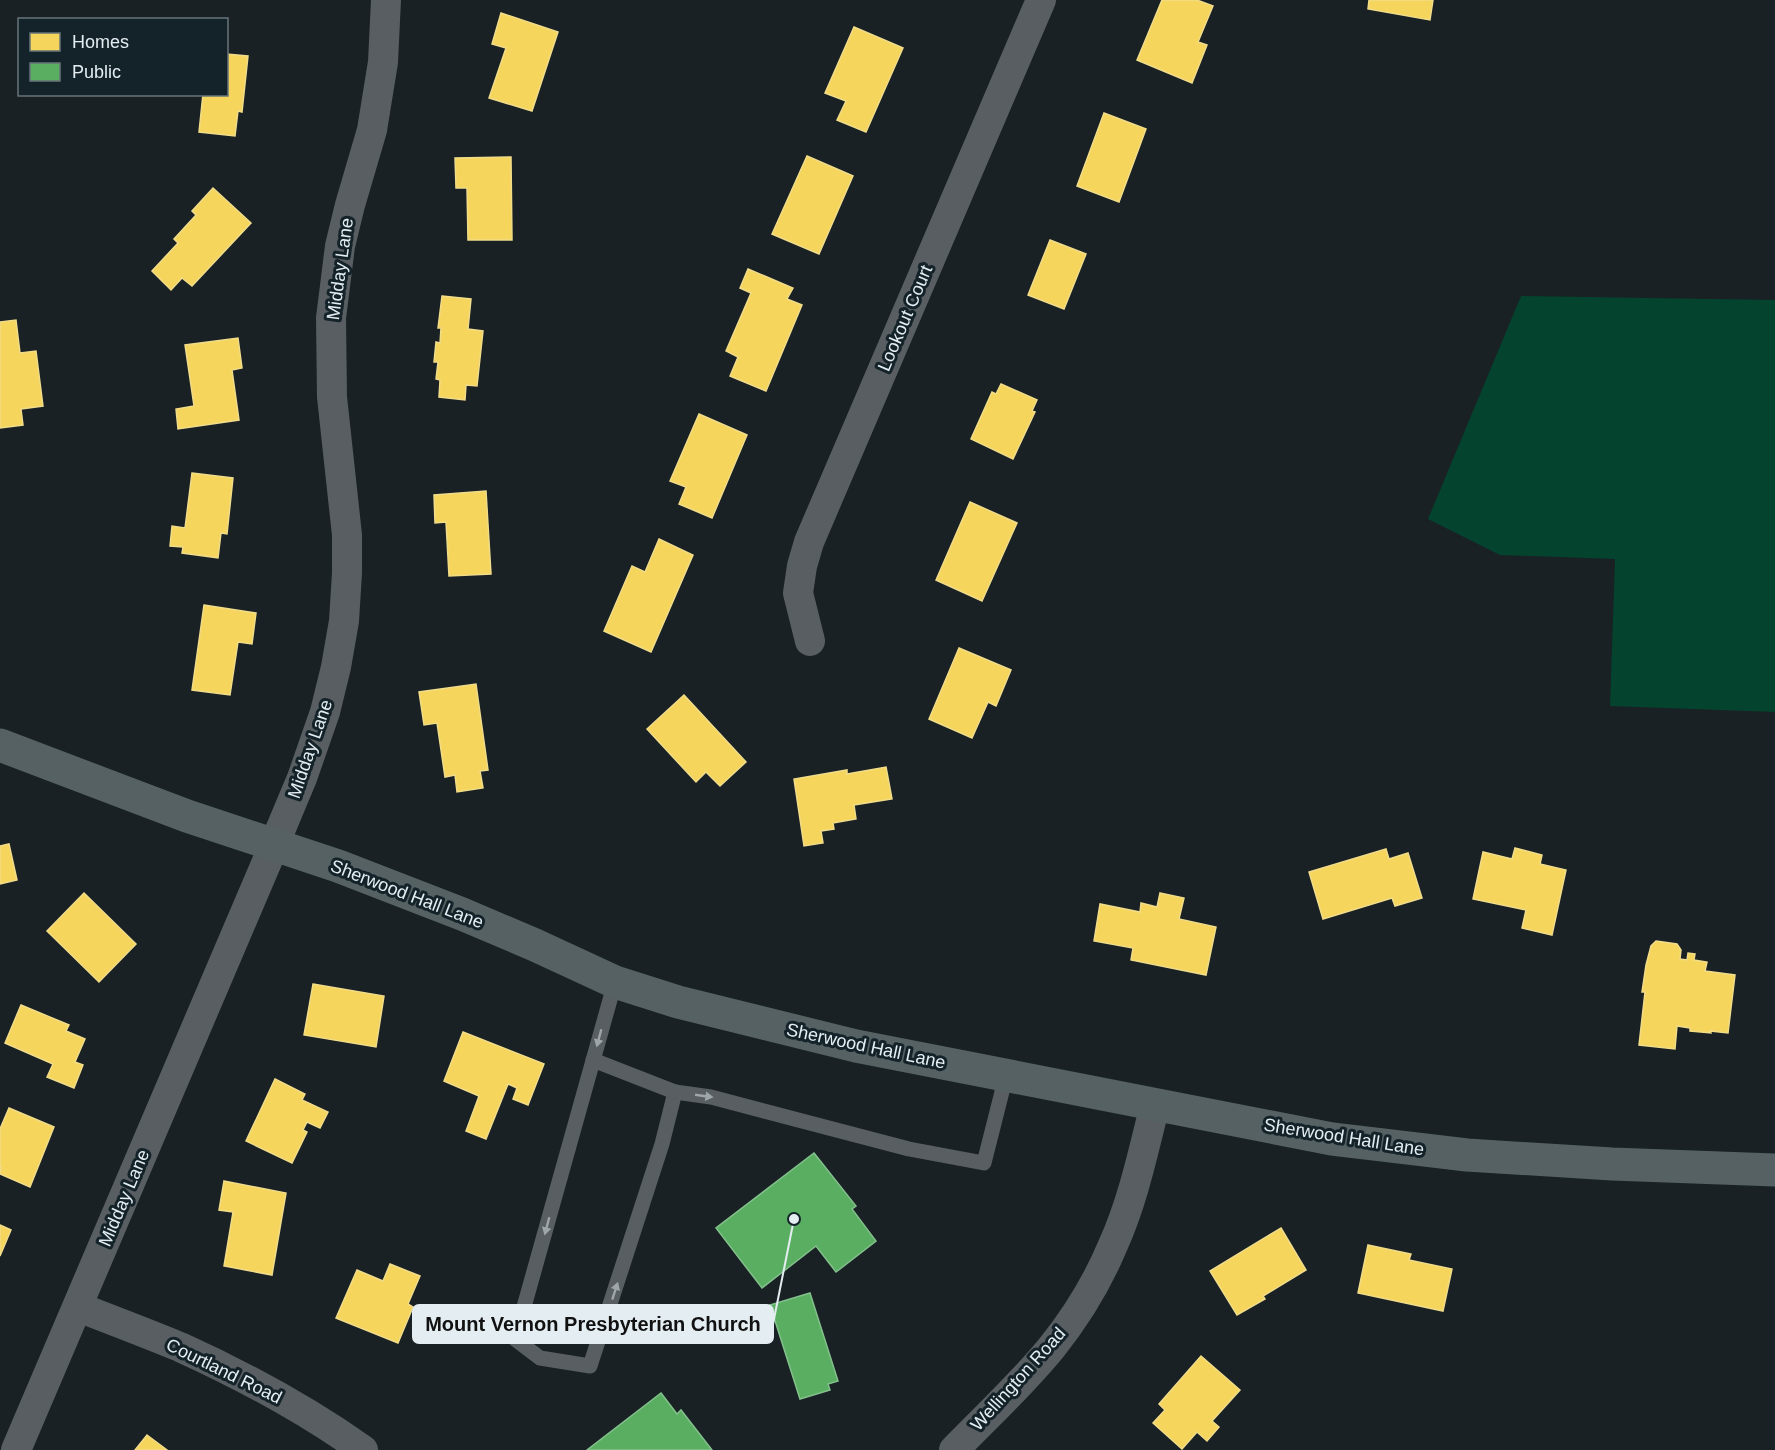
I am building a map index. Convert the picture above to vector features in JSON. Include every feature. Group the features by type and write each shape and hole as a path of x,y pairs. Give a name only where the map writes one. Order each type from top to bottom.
{"main road":[{"name":"Sherwood Hall Lane","path":"0,745 187,816 338,866 462,914 615,982 678,1002 856,1046 1332,1139 1467,1155 1612,1164 1775,1170"}],"street":[{"name":"Midday Lane","path":"16,1450 274,845 302,778 325,712 344,621 347,573 347,535 332,397 331,318 340,246 372,130 383,62 386,0"},
{"name":"Lookout Court","path":"810,641 798,593 809,542 1041,0"},
{"name":"Wellington Road","path":"954,1450 1045,1354 1086,1298 1113,1246 1130,1202 1155,1105"},
{"name":"Courtland Road","path":"78,1307 180,1347 263,1387 324,1423 363,1450"}],"lane":[{"path":"615,982 515,1339 540,1358 590,1366 662,1144 675,1092"},
{"path":"593,1060 675,1092 711,1097 909,1149 984,1163 1006,1076"}],"green space":[{"path":"1521,296 1775,300 1775,712 1610,706 1615,559 1500,555 1428,519"}],"building: Homes":[{"path":"1162,0 1197,0 1213,6 1198,42 1207,45 1192,83 1137,60"},
{"path":"1369,0 1433,0 1430,20 1368,9"},
{"path":"501,13 558,32 532,111 489,98 506,48 492,44"},
{"path":"854,27 903,48 866,132 837,120 846,101 825,93"},
{"path":"228,54 248,56 242,112 238,111 235,136 199,132 203,96 228,96"},
{"path":"1104,113 1146,129 1119,202 1077,186"},
{"path":"807,156 853,176 819,254 772,234"},
{"path":"511,157 512,240 468,240 467,188 456,188 455,158"},
{"path":"213,188 251,223 192,286 182,278 171,290 152,271 178,243 174,239 196,215 192,211"},
{"path":"1050,240 1086,254 1064,309 1028,295"},
{"path":"748,269 793,288 787,299 802,305 766,391 730,376 738,357 726,351 751,293 740,288"},
{"path":"442,296 471,299 468,329 483,331 477,386 466,385 465,400 439,397 440,380 436,379 438,362 434,362 436,342 440,343 441,328 438,328"},
{"path":"16,320 20,353 36,351 43,406 21,409 23,425 0,428 0,322"},
{"path":"238,338 242,368 232,370 239,420 178,429 176,409 194,406 185,345"},
{"path":"1001,384 1037,400 1032,411 1035,412 1013,459 971,439 992,392 996,394"},
{"path":"699,414 747,435 712,518 679,504 686,487 670,481"},
{"path":"192,473 233,478 227,534 221,533 218,558 182,553 183,547 170,546 172,526 185,528"},
{"path":"486,491 491,574 449,576 446,522 435,523 434,495"},
{"path":"970,502 1017,523 982,601 936,580"},
{"path":"659,539 693,555 651,652 604,631 632,566 645,572"},
{"path":"204,605 256,613 252,644 238,642 230,695 192,690"},
{"path":"959,648 1011,670 996,706 988,702 972,738 929,719"},
{"path":"476,684 488,770 480,771 483,788 457,792 455,775 445,777 437,723 424,725 419,692"},
{"path":"684,695 746,762 720,786 706,772 696,782 647,729"},
{"path":"886,767 892,799 854,805 856,819 833,823 834,829 821,831 823,843 804,846 794,779 847,770 847,774"},
{"path":"9,844 17,880 0,884 0,846"},
{"path":"1515,848 1542,855 1540,864 1566,870 1552,935 1522,928 1526,910 1473,899 1483,852 1512,859"},
{"path":"1386,849 1389,859 1408,853 1422,898 1395,906 1392,898 1323,919 1309,872"},
{"path":"84,893 136,944 99,982 47,931"},
{"path":"1160,893 1184,898 1179,919 1216,927 1206,975 1131,960 1133,948 1094,941 1100,904 1140,912 1141,903 1157,907"},
{"path":"1656,941 1677,944 1681,950 1680,959 1687,960 1688,953 1695,954 1694,960 1707,962 1705,971 1735,975 1728,1033 1690,1031 1690,1028 1677,1026 1675,1049 1639,1045 1646,965 1651,946"},
{"path":"313,984 384,996 376,1047 304,1035"},
{"path":"21,1005 69,1025 66,1031 85,1039 75,1062 83,1065 74,1088 47,1077 53,1064 5,1043"},
{"path":"463,1032 544,1064 528,1105 513,1099 517,1088 508,1084 486,1139 466,1131 479,1096 444,1081"},
{"path":"275,1079 305,1094 302,1100 328,1112 320,1128 307,1122 303,1130 307,1132 292,1163 246,1141"},
{"path":"9,1108 54,1127 30,1187 0,1174 0,1129"},
{"path":"224,1181 286,1193 272,1275 224,1266 233,1212 219,1210"},
{"path":"0,1225 11,1230 0,1256"},
{"path":"1281,1228 1306,1270 1263,1296 1265,1299 1237,1315 1210,1271"},
{"path":"1368,1245 1411,1254 1409,1260 1452,1269 1443,1311 1358,1293"},
{"path":"390,1264 420,1276 408,1304 413,1307 398,1343 336,1318 357,1270 383,1281"},
{"path":"1201,1356 1240,1390 1212,1421 1219,1427 1207,1441 1197,1432 1182,1449 1153,1423 1165,1410 1159,1404"},
{"path":"147,1435 167,1450 135,1450"}],"building: Public":[{"path":"814,1153 856,1206 852,1209 876,1241 836,1272 816,1246 762,1288 716,1228"},
{"path":"810,1293 838,1381 828,1384 830,1390 800,1399 770,1305"},
{"path":"661,1393 677,1414 681,1410 712,1450 587,1450"}],"place":[{"name":"Mount Vernon Presbyterian Church","path":"794,1219"}]}
